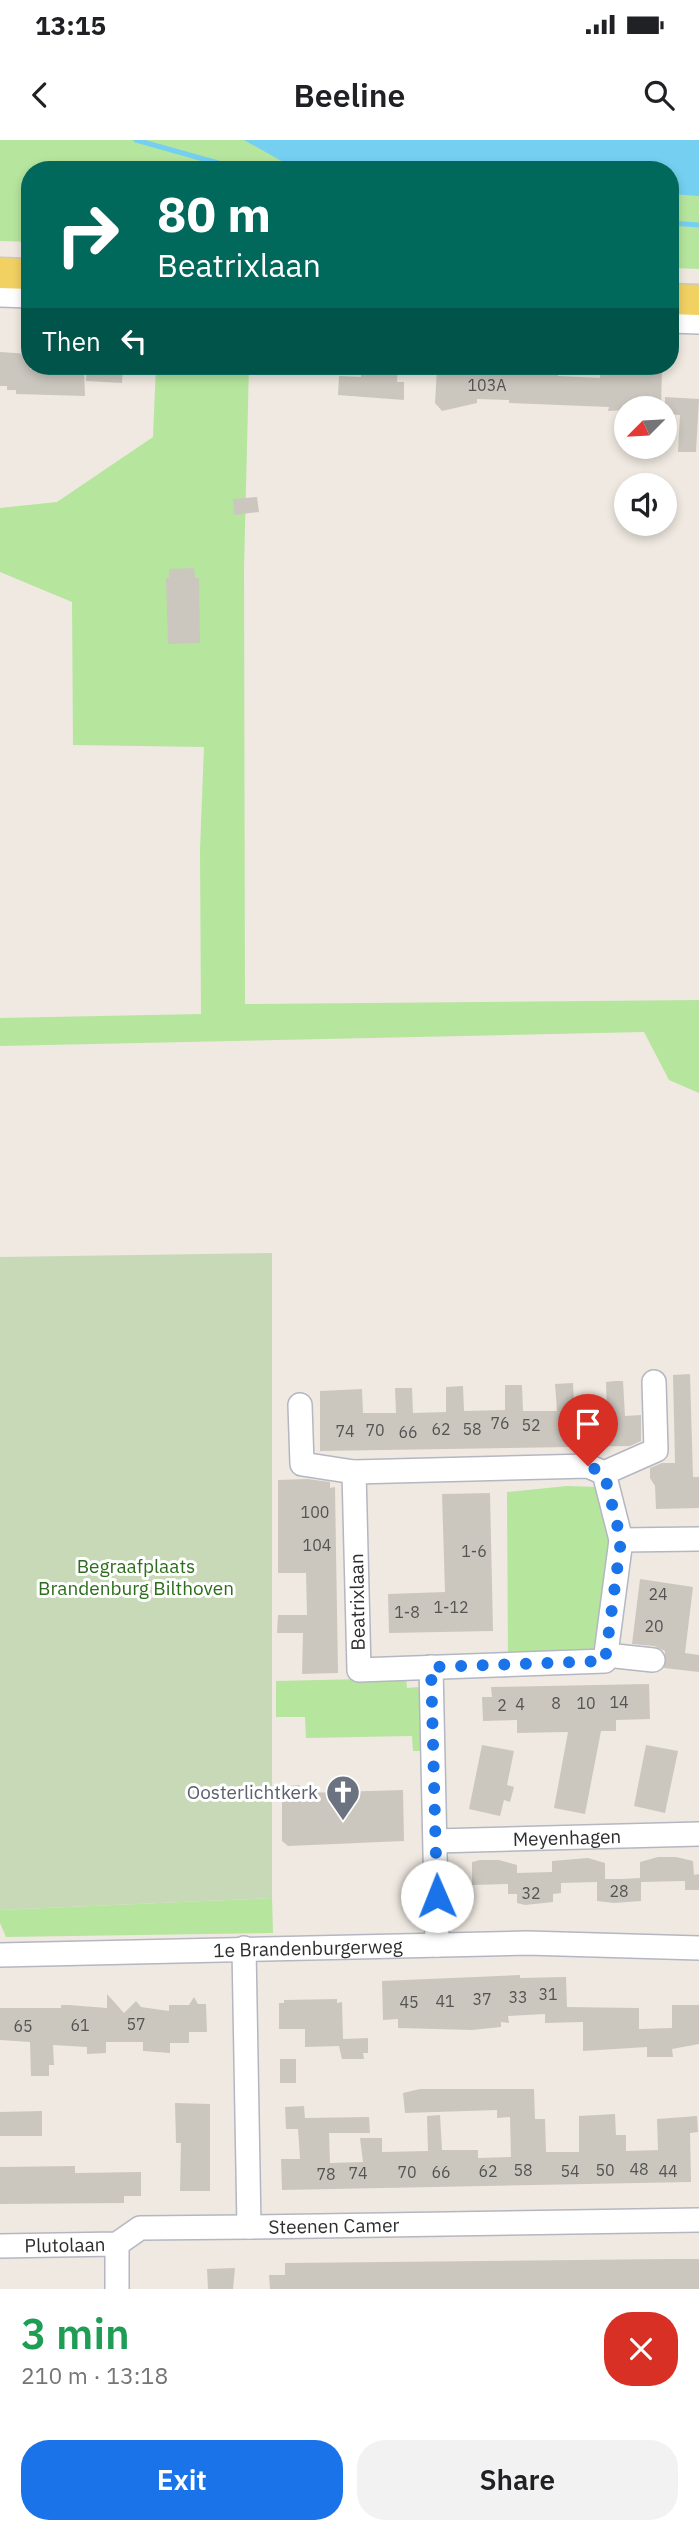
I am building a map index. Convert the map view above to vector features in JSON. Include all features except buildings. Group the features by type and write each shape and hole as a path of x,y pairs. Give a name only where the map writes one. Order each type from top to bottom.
{"main road":[{"path":"0,273 21,274"},
{"path":"679,299 699,300"}],"street":[{"path":"0,295 21,296"},
{"path":"679,321 699,322"},
{"path":"300,1405 302,1464 354,1472 588,1466 604,1473 656,1450 654,1382"},
{"name":"Beatrixlaan","path":"354,1472 359,1670 605,1661 606,1655"},
{"path":"604,1473 621,1540 606,1655 653,1660"},
{"path":"621,1540 699,1539"},
{"path":"431,1667 437,1945"},
{"name":"Meyenhagen","path":"436,1841 699,1834"},
{"name":"1e Brandenburgerweg","path":"0,1955 527,1942 699,1948"},
{"name":"Steenen Camer","path":"244,1948 249,2227 699,2220"},
{"name":"Plutolaan","path":"0,2246 117,2244 141,2228 249,2227"},
{"path":"117,2244 117,2289"}],"green space":[{"path":"0,140 699,140 699,269 679,268 679,161 21,161 21,242 0,241"},
{"path":"156,375 249,375 244,568 245,1004 699,1000 699,1093 669,1080 644,1032 0,1046 0,1018 201,1014 200,850 204,747 73,745 72,602 0,572 0,508 57,502 153,437"},
{"name":"Begraafplaats Brandenburg Bilthoven","path":"272,1253 272,1898 0,1910 0,1257"},
{"path":"567,1486 598,1487 618,1544 603,1655 508,1658 507,1492"},
{"path":"406,1678 407,1688 419,1687 421,1751 413,1751 412,1736 306,1738 305,1717 276,1717 276,1681"},
{"path":"272,1898 273,1933 6,1937 0,1923 0,1910"}],"water":[{"path":"244,140 699,140 699,196 679,195 679,161 281,161"}],"waterway":[{"path":"136,140 211,161"},
{"path":"679,224 699,225"}],"place":[{"name":"Oosterlichtkerk","path":"343,1822"}],"route":[{"path":"437,1896 431,1667 605,1661 621,1540 604,1473 588,1466"}]}
